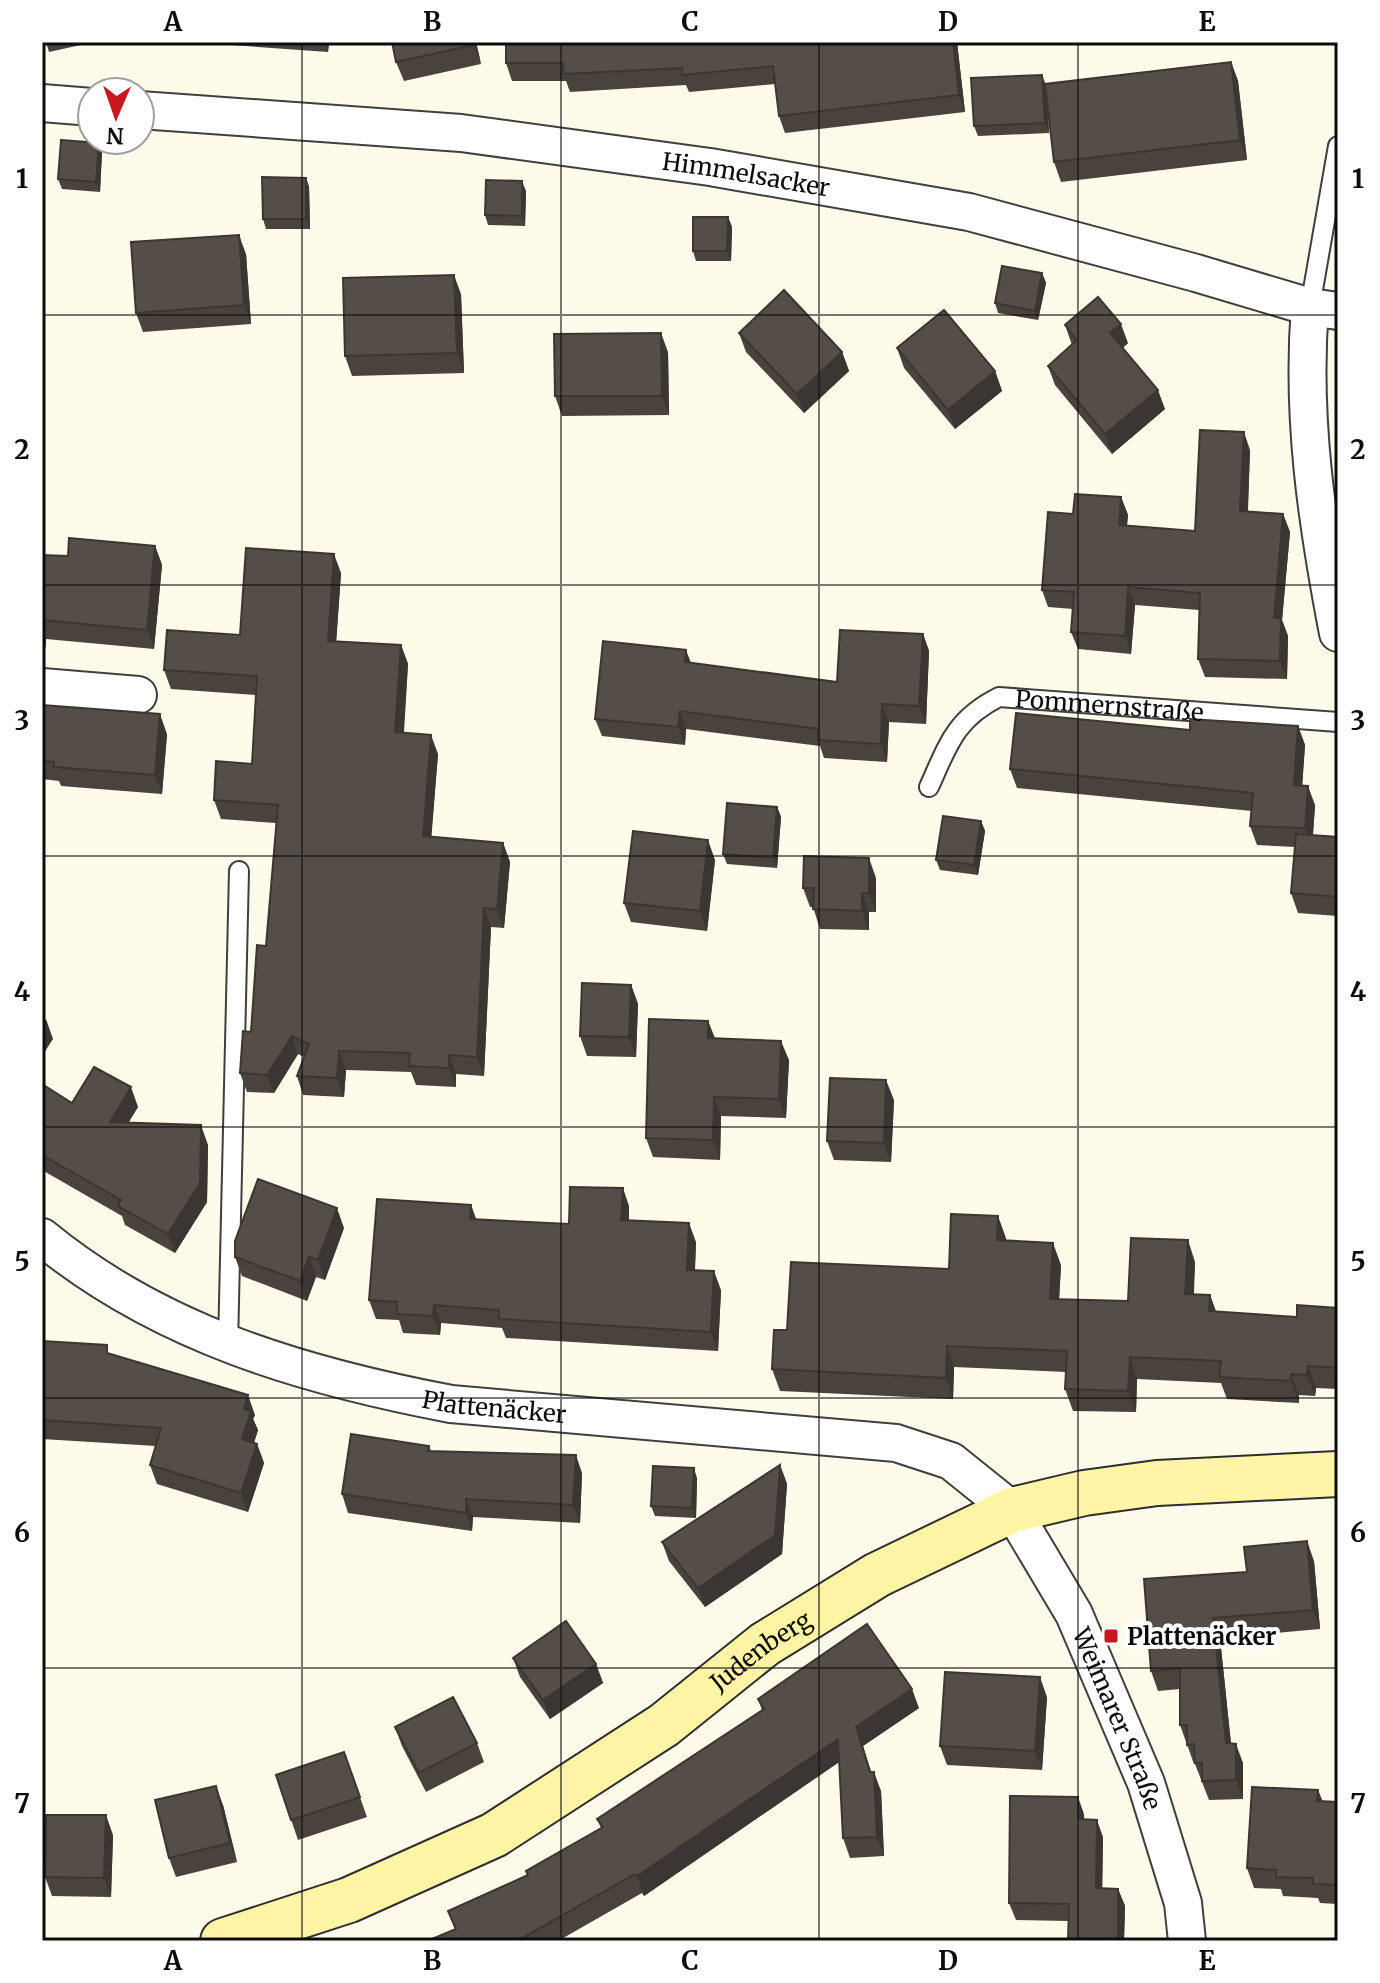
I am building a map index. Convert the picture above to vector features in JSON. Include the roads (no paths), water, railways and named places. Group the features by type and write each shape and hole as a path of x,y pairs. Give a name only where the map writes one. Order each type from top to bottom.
{"street":[{"path":"42,103 76,106"},
{"name":"Himmelsacker","path":"156,111 461,133 710,167 969,212 1324,309"},
{"path":"1324,309 1305,372 1308,442 1338,633"},
{"path":"42,687 138,695"},
{"name":"Plattenäcker","path":"42,1237 138,1300 228,1345 287,1367 451,1404 896,1443 951,1461 1012,1510"},
{"name":"Judenberg","path":"223,1941 349,1900 494,1835 664,1725 778,1636 877,1575 1012,1510 1084,1493 1157,1483 1338,1474"},
{"name":"Weimarer Straße","path":"1012,1510 1074,1614 1146,1783 1183,1903 1187,1941"}],"lane":[{"path":"1324,309 1338,146"},
{"name":"Pommernstraße","path":"929,787 953,733 975,709 999,697 1338,722"},
{"path":"228,1345 239,871"}],"place":[{"name":"Plattenäcker","path":"1111,1636"}]}
